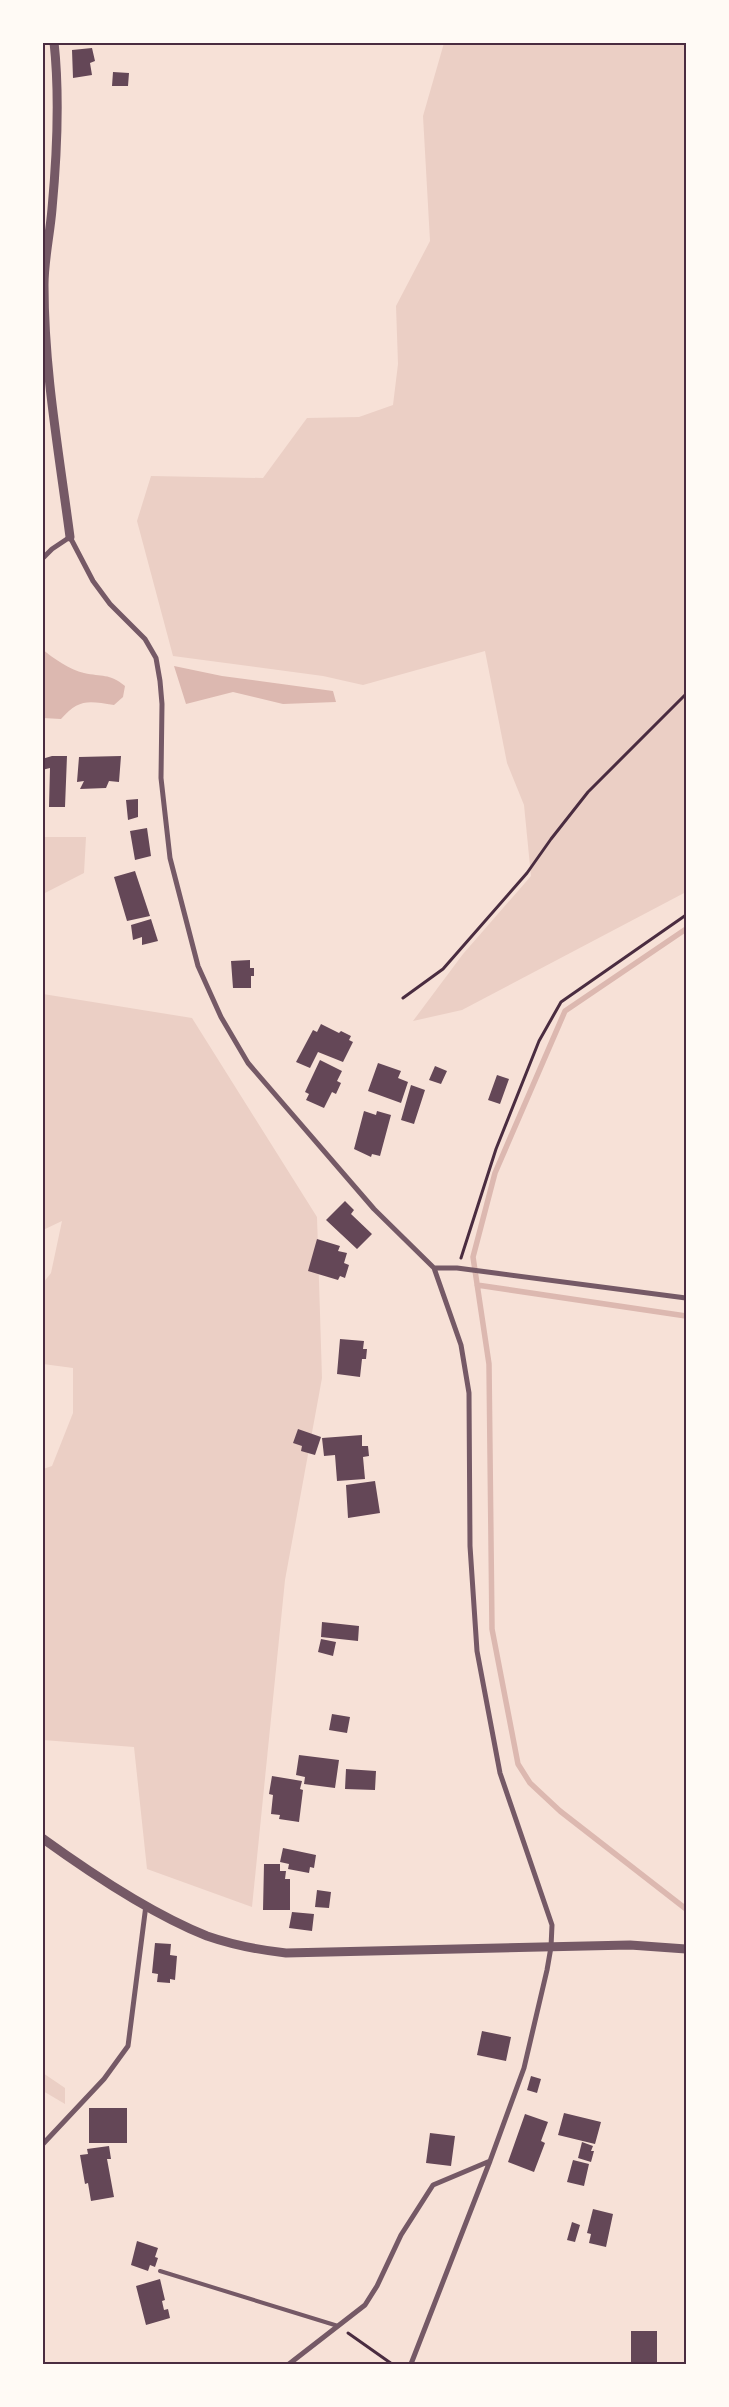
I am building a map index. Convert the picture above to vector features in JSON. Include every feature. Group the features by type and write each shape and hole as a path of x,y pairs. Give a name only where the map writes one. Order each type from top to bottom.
{"street":[{"path":"54,42 55,164 44,282 45,324 49,383 70,537 93,581 110,604 145,639 156,658 162,704 161,778 170,858 198,966 221,1017 248,1063 374,1209 434,1268 462,1345 469,1392 470,1546 477,1651 500,1773 552,1925 551,1947 524,2068 490,2162 411,2364"},
{"path":"42,559 52,549 70,537"},
{"path":"434,1268 458,1268 686,1298"},
{"path":"42,1838 68,1857 146,1905 207,1935 247,1948 286,1953 630,1945 686,1949"},
{"path":"42,2145 104,2079 128,2046 146,1905"},
{"path":"288,2364 365,2305 377,2286 401,2235 433,2185 490,2162"}],"lane":[{"path":"160,2271 338,2326"}],"path":[{"path":"403,998 443,969 527,873 588,792 686,694"},
{"path":"458,1268 496,1149 539,1041 561,1002 686,915"},
{"path":"338,2326 392,2364"}],"shaded area":[{"path":"444,43 686,43 686,892 462,1010 413,1021 463,954 531,876 524,805 507,763 485,651 363,685 323,676 173,656 137,521 151,476 263,478 307,418 359,417 393,405 398,364 396,306 430,241 423,116"},
{"path":"42,649 56,660 73,669 84,673 110,677 119,682 125,686 123,697 114,705 91,702 79,704 67,712 61,719 43,718"},
{"path":"174,666 222,676 333,691 336,702 283,704 233,692 186,704"},
{"path":"43,837 86,837 84,873 43,894"},
{"path":"43,994 192,1018 317,1217 322,1378 285,1580 252,1907 147,1869 134,1747 43,1740 43,1469 52,1466 73,1413 73,1368 43,1364 43,1283 51,1273 62,1221 43,1230"},
{"path":"43,2073 65,2088 65,2104 43,2091"}],"building":[{"path":"92,48 95,61 90,63 92,75 73,78 72,50"},
{"path":"113,72 129,73 128,86 112,86"},
{"path":"52,756 67,756 65,807 49,807 50,768 42,770 42,759"},
{"path":"121,756 119,782 109,781 106,788 80,789 84,781 77,782 79,757"},
{"path":"42,787 44,787 44,816 42,816"},
{"path":"138,799 138,817 128,820 126,800"},
{"path":"147,828 151,856 135,860 130,831"},
{"path":"135,871 150,916 127,921 114,877"},
{"path":"151,919 158,941 142,945 142,937 133,940 131,925"},
{"path":"250,960 250,968 254,968 254,976 251,976 251,988 233,988 231,961"},
{"path":"321,1024 339,1033 341,1031 351,1036 349,1040 353,1042 343,1062 318,1052 310,1068 296,1062 313,1030 317,1032"},
{"path":"320,1060 342,1071 337,1081 341,1083 336,1094 332,1092 324,1108 306,1100 309,1094 305,1092"},
{"path":"378,1063 401,1071 398,1078 408,1082 401,1103 368,1091"},
{"path":"435,1066 447,1071 441,1084 429,1080"},
{"path":"497,1075 509,1079 500,1104 488,1100"},
{"path":"411,1085 425,1090 414,1124 401,1120"},
{"path":"364,1111 376,1115 377,1111 391,1115 380,1156 372,1154 371,1157 354,1149"},
{"path":"345,1201 354,1210 351,1214 372,1234 357,1249 326,1220"},
{"path":"317,1239 340,1246 338,1251 347,1253 344,1263 349,1265 345,1278 340,1276 338,1280 308,1271"},
{"path":"340,1339 364,1341 363,1349 367,1349 366,1359 362,1359 360,1377 337,1374"},
{"path":"298,1429 321,1437 315,1455 301,1451 302,1446 293,1443"},
{"path":"362,1435 362,1446 368,1446 369,1456 363,1457 365,1479 337,1481 335,1455 324,1456 322,1438"},
{"path":"375,1481 380,1513 348,1518 346,1485"},
{"path":"322,1622 359,1626 358,1641 321,1637"},
{"path":"321,1639 336,1642 333,1656 318,1652"},
{"path":"332,1714 350,1717 347,1733 329,1730"},
{"path":"299,1755 339,1760 335,1788 304,1784 305,1777 296,1775"},
{"path":"346,1769 376,1771 375,1790 345,1789"},
{"path":"272,1776 302,1781 300,1789 303,1790 299,1822 279,1819 280,1815 271,1814 273,1795 269,1794"},
{"path":"283,1848 316,1855 314,1868 310,1867 309,1873 288,1869 289,1864 280,1862"},
{"path":"264,1864 280,1864 280,1871 286,1871 285,1879 290,1879 290,1910 263,1910"},
{"path":"317,1890 331,1892 329,1908 315,1907"},
{"path":"292,1912 314,1914 312,1931 289,1928"},
{"path":"155,1943 171,1944 170,1955 177,1956 175,1980 170,1979 170,1983 157,1982 158,1974 152,1973"},
{"path":"482,2031 511,2037 506,2061 477,2055"},
{"path":"531,2076 541,2079 537,2093 527,2090"},
{"path":"89,2108 127,2108 127,2143 89,2143"},
{"path":"564,2113 601,2122 595,2144 558,2135"},
{"path":"525,2114 548,2122 541,2141 545,2143 534,2172 508,2162"},
{"path":"430,2133 455,2136 451,2166 426,2163"},
{"path":"582,2142 593,2146 591,2151 594,2151 591,2162 578,2158"},
{"path":"109,2146 111,2159 107,2159 114,2197 91,2201 88,2183 85,2184 80,2155 88,2154 87,2149"},
{"path":"573,2160 589,2164 584,2186 567,2182"},
{"path":"593,2209 613,2214 606,2247 589,2243 591,2234 587,2233"},
{"path":"572,2222 580,2225 575,2242 567,2240"},
{"path":"137,2241 158,2248 155,2257 158,2258 155,2267 150,2265 148,2271 131,2265"},
{"path":"160,2279 165,2300 162,2301 164,2310 168,2309 170,2318 146,2325 136,2286"},
{"path":"631,2331 657,2331 657,2363 631,2363"}],"waterway":[{"path":"686,929 565,1011 495,1173 473,1257 489,1364 492,1629 518,1764 530,1783 560,1811 686,1909"},
{"path":"477,1285 686,1316"}]}
